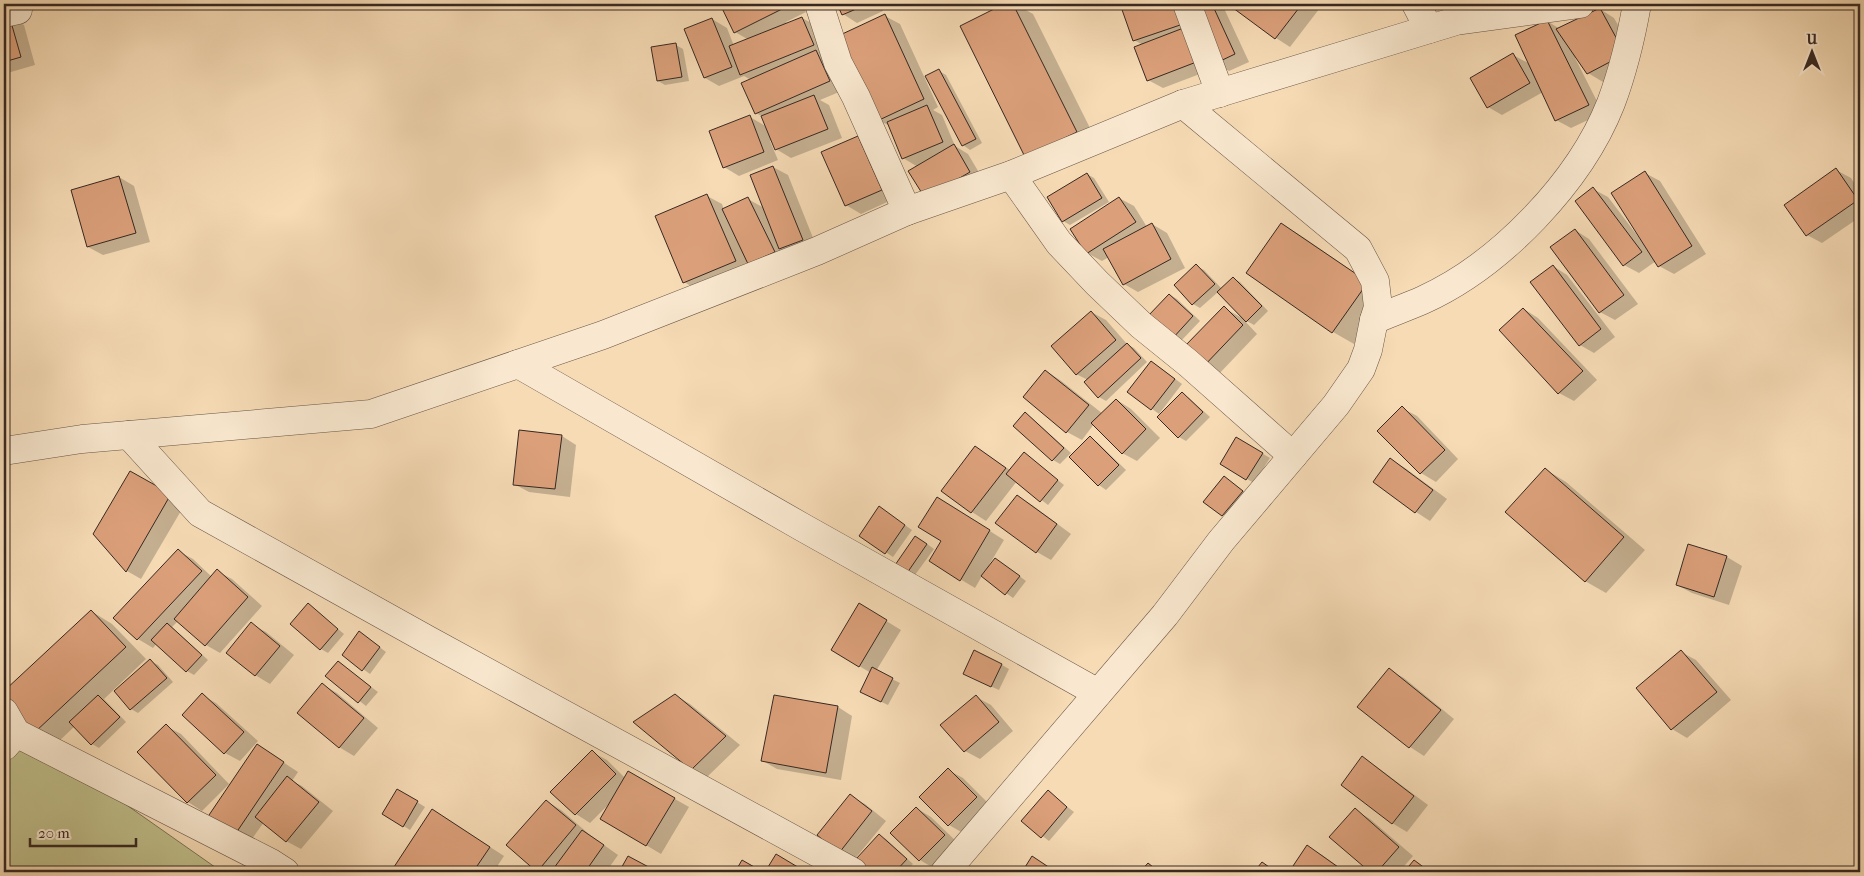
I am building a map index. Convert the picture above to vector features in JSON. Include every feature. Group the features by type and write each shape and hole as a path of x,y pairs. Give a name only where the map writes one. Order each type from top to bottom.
{"street":[{"path":"4,13 18,10 17,4"},
{"path":"819,4 838,63 856,97 907,211"},
{"path":"1187,4 1220,92"},
{"path":"1416,4 1429,29"},
{"path":"4,451 82,439 371,414 603,335 798,258 907,211 1012,176 1184,104 1456,21 1580,4"},
{"path":"1374,320 1424,299 1472,271 1515,238 1553,198 1585,153 1610,104 1628,52 1637,4"},
{"path":"945,872 1165,615 1221,541 1336,405 1361,369 1368,350 1378,307 1375,281 1358,248 1184,104"},
{"path":"1012,176 1059,243 1097,283 1141,325 1188,363 1293,456"},
{"path":"518,364 802,527 1098,693"},
{"path":"129,435 200,513 853,872"},
{"path":"8,731 271,863 285,872"}],"shaded area":[{"path":"24,733 222,872 4,872 4,761"}],"building":[{"path":"720,4 792,4 734,33"},
{"path":"837,4 868,4 842,15"},
{"path":"1004,4 1013,4 1077,132 1025,157 960,26"},
{"path":"1120,4 1182,4 1189,22 1133,41"},
{"path":"1190,4 1212,4 1235,54 1214,64"},
{"path":"1230,4 1302,4 1275,39"},
{"path":"1600,8 1625,54 1587,74 1556,29"},
{"path":"885,14 924,99 877,121 838,36"},
{"path":"9,15 21,57 4,62 4,16"},
{"path":"802,17 814,45 740,75 729,46"},
{"path":"712,18 732,67 704,78 684,29"},
{"path":"1547,20 1589,105 1555,121 1515,35"},
{"path":"1186,27 1199,61 1147,81 1134,47"},
{"path":"676,43 682,77 657,81 651,47"},
{"path":"816,50 830,81 755,114 741,83"},
{"path":"1513,53 1530,83 1487,108 1470,78"},
{"path":"939,69 976,139 962,146 925,76"},
{"path":"814,95 828,129 775,150 761,116"},
{"path":"927,105 943,142 902,159 887,122"},
{"path":"750,115 764,152 723,168 709,131"},
{"path":"858,136 882,190 845,206 821,152"},
{"path":"954,144 970,172 925,198 908,171"},
{"path":"773,166 803,240 779,249 750,175"},
{"path":"1836,168 1858,200 1806,236 1784,205"},
{"path":"1645,171 1692,246 1658,267 1611,193"},
{"path":"1087,173 1102,198 1062,222 1047,197"},
{"path":"119,176 136,233 87,247 71,190"},
{"path":"1593,187 1642,252 1623,266 1575,201"},
{"path":"707,194 736,261 683,283 655,216"},
{"path":"748,197 775,252 748,264 722,209"},
{"path":"1119,197 1136,222 1086,254 1070,229"},
{"path":"1152,223 1171,259 1123,285 1103,249"},
{"path":"1281,223 1368,282 1332,333 1246,273"},
{"path":"1575,229 1624,295 1599,313 1550,247"},
{"path":"1196,264 1215,284 1192,305 1174,285"},
{"path":"1553,265 1601,329 1579,346 1530,282"},
{"path":"1233,277 1262,306 1246,322 1217,292"},
{"path":"1169,294 1193,316 1172,339 1148,316"},
{"path":"1224,306 1243,325 1202,368 1182,349"},
{"path":"1523,308 1583,371 1558,394 1499,330"},
{"path":"1091,311 1116,340 1076,375 1051,346"},
{"path":"1127,343 1141,358 1098,398 1084,382"},
{"path":"1151,361 1175,379 1151,410 1127,392"},
{"path":"1045,370 1089,405 1066,433 1023,397"},
{"path":"1182,392 1203,412 1178,438 1157,417"},
{"path":"1116,399 1146,429 1122,454 1091,423"},
{"path":"1402,406 1445,450 1420,474 1377,431"},
{"path":"1025,412 1064,448 1052,461 1013,426"},
{"path":"519,430 562,435 555,489 513,485"},
{"path":"1090,436 1119,465 1098,486 1069,457"},
{"path":"1236,437 1263,453 1246,480 1220,464"},
{"path":"975,446 1006,468 971,513 941,491"},
{"path":"1024,452 1058,480 1040,502 1006,474"},
{"path":"1390,458 1433,490 1415,513 1373,482"},
{"path":"1545,468 1624,537 1585,582 1505,512"},
{"path":"130,471 171,494 126,572 93,534"},
{"path":"1224,476 1243,491 1222,516 1203,502"},
{"path":"1017,495 1057,524 1036,553 995,523"},
{"path":"937,497 990,530 960,581 929,561 941,541 918,527"},
{"path":"879,506 905,525 885,554 859,536"},
{"path":"915,536 927,544 905,576 893,568"},
{"path":"1688,544 1727,556 1714,597 1676,585"},
{"path":"178,549 202,571 137,640 113,618"},
{"path":"995,558 1020,576 1005,595 981,576"},
{"path":"217,569 248,597 205,646 174,619"},
{"path":"308,603 338,629 320,650 290,624"},
{"path":"859,603 887,620 859,667 831,650"},
{"path":"91,610 126,647 35,732 4,699 4,691"},
{"path":"251,622 280,646 255,676 226,653"},
{"path":"167,623 202,655 186,672 151,640"},
{"path":"359,631 380,647 362,671 342,655"},
{"path":"974,650 1002,664 991,687 963,674"},
{"path":"1681,650 1717,692 1671,730 1636,688"},
{"path":"150,659 167,678 130,710 114,691"},
{"path":"338,661 371,687 358,703 325,676"},
{"path":"872,667 893,678 881,702 860,692"},
{"path":"1389,668 1441,710 1409,748 1357,707"},
{"path":"322,683 364,718 339,748 297,713"},
{"path":"202,693 244,732 224,754 182,715"},
{"path":"675,694 726,736 691,770 633,722"},
{"path":"98,695 120,717 91,745 69,722"},
{"path":"774,695 838,706 826,773 761,761"},
{"path":"976,695 999,722 964,752 940,725"},
{"path":"166,724 216,775 187,803 137,752"},
{"path":"257,744 284,762 234,836 207,818"},
{"path":"592,750 616,774 575,815 550,792"},
{"path":"1362,756 1414,796 1392,824 1341,785"},
{"path":"948,768 977,797 948,826 919,797"},
{"path":"628,771 675,798 646,846 600,819"},
{"path":"287,776 319,802 286,842 255,817"},
{"path":"397,789 418,801 403,827 382,814"},
{"path":"1048,790 1067,807 1041,838 1021,821"},
{"path":"850,794 872,811 839,853 817,835"},
{"path":"546,800 576,825 537,872 506,845"},
{"path":"916,807 945,835 919,861 890,833"},
{"path":"1355,808 1399,847 1377,872 1370,872 1329,837"},
{"path":"432,809 490,847 473,872 395,872 392,870"},
{"path":"582,830 604,845 585,872 551,872"},
{"path":"879,834 907,859 895,872 871,872 856,859"},
{"path":"1307,845 1345,872 1289,872"},
{"path":"776,854 806,872 765,872"},
{"path":"628,856 658,872 619,872"},
{"path":"1032,856 1056,872 1022,872"},
{"path":"742,860 756,868 753,872 735,872"},
{"path":"1414,860 1430,872 1404,872"},
{"path":"1262,862 1276,872 1254,872"},
{"path":"1148,863 1159,872 1140,872"},
{"path":"497,866 507,872 493,872"}]}
